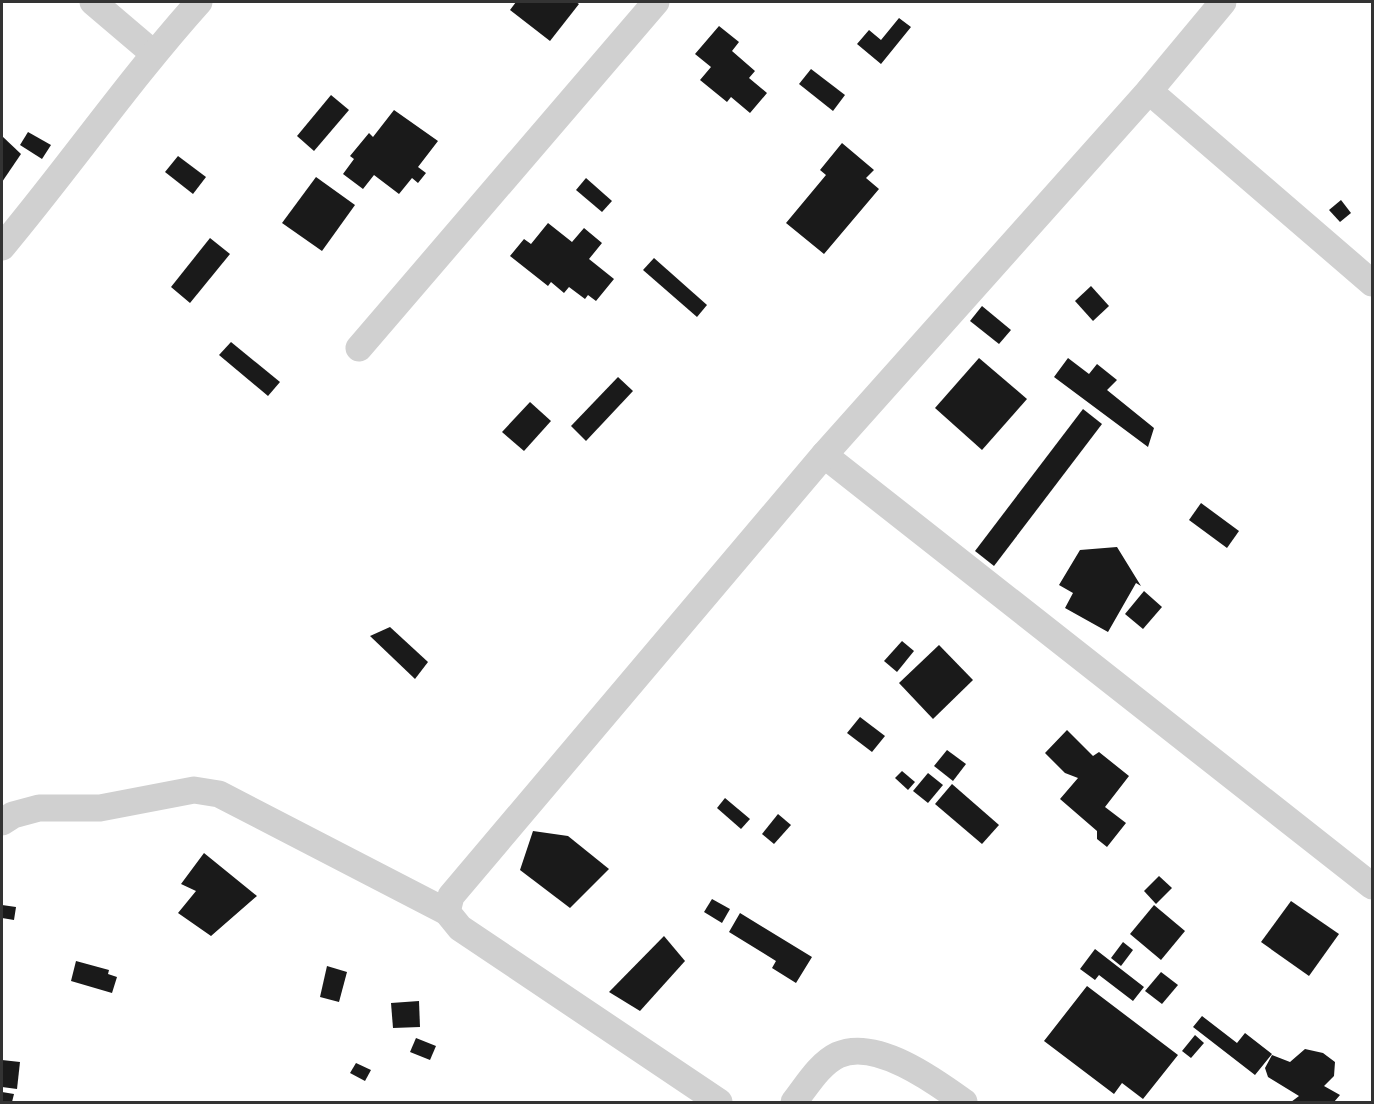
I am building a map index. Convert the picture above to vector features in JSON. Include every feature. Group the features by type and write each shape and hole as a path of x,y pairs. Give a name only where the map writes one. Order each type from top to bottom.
{"street":[{"path":"93,2 153,54"},
{"path":"2,247 55,184 153,54 199,2"},
{"path":"359,348 656,2"},
{"path":"447,912 451,896 824,455 1149,91 1223,2"},
{"path":"1149,91 1372,283"},
{"path":"824,455 1372,886"},
{"path":"2,822 13,815 39,808 99,808 194,790 208,791 447,912 460,928 719,1102"},
{"path":"794,1102 826,1063 850,1051 862,1051 927,1075 964,1102"}],"building":[{"path":"516,2 576,2 579,4 550,41 510,10"},
{"path":"899,18 911,27 881,64 857,44 869,30 881,40"},
{"path":"719,26 739,42 732,51 755,71 749,78 767,93 750,113 731,97 727,102 700,80 711,67 695,54"},
{"path":"811,69 845,95 833,111 799,84"},
{"path":"331,95 349,110 314,151 297,136"},
{"path":"394,110 438,141 418,167 426,173 418,183 412,178 399,194 374,175 363,189 343,174 354,159 350,156 369,133 373,137"},
{"path":"28,132 51,145 42,159 20,145"},
{"path":"2,136 21,154 2,182"},
{"path":"842,143 874,170 866,178 879,189 824,254 786,223 826,175 820,170"},
{"path":"178,156 206,177 193,194 165,172"},
{"path":"316,177 355,205 322,251 282,223"},
{"path":"586,178 612,201 602,212 576,190"},
{"path":"1341,200 1351,213 1340,222 1329,210"},
{"path":"548,223 572,242 584,228 602,243 589,259 614,279 596,301 588,295 585,299 569,287 564,293 551,282 548,286 510,256 524,239 531,244"},
{"path":"210,238 230,254 190,303 171,287"},
{"path":"654,258 707,305 697,317 643,270"},
{"path":"1091,286 1109,306 1093,321 1075,301"},
{"path":"982,306 1011,330 999,344 970,321"},
{"path":"231,342 280,382 268,396 219,355"},
{"path":"979,358 1027,399 982,450 935,408"},
{"path":"1068,358 1089,374 1097,364 1117,380 1107,390 1154,428 1148,447 1054,377"},
{"path":"618,377 633,391 586,441 571,426"},
{"path":"530,402 551,421 524,451 502,432"},
{"path":"1083,409 1102,424 994,566 975,551"},
{"path":"1201,503 1239,531 1227,548 1189,520"},
{"path":"1117,547 1141,586 1136,583 1108,632 1065,608 1073,593 1059,585 1080,550"},
{"path":"1144,591 1162,607 1143,629 1125,614"},
{"path":"390,627 428,662 415,679 370,636"},
{"path":"902,641 914,651 897,672 884,661"},
{"path":"939,645 973,680 933,719 899,683"},
{"path":"860,717 885,736 872,752 847,733"},
{"path":"1067,730 1093,756 1099,752 1129,776 1105,807 1126,823 1107,847 1097,839 1097,831 1060,799 1078,778 1065,773 1045,753"},
{"path":"947,750 966,764 953,781 934,766"},
{"path":"902,771 915,782 908,790 895,778"},
{"path":"928,773 943,785 928,803 913,791"},
{"path":"952,784 999,825 982,844 935,804"},
{"path":"725,798 750,819 741,829 717,808"},
{"path":"778,814 791,825 774,844 762,834"},
{"path":"533,831 568,836 609,869 570,908 520,870"},
{"path":"204,853 257,896 211,936 178,913 196,891 181,884"},
{"path":"1159,876 1172,888 1156,904 1144,891"},
{"path":"712,899 730,909 722,923 704,912"},
{"path":"1291,901 1339,934 1309,976 1261,942"},
{"path":"2,905 16,907 14,920 2,918"},
{"path":"1154,905 1185,931 1161,960 1130,934"},
{"path":"740,913 812,957 796,983 772,968 776,961 729,932"},
{"path":"664,936 685,961 640,1011 609,992"},
{"path":"1123,942 1133,950 1121,966 1111,958"},
{"path":"1095,949 1144,987 1133,1001 1099,975 1095,980 1080,969"},
{"path":"76,961 109,970 108,974 117,977 112,993 71,981"},
{"path":"327,966 347,972 339,1002 320,997"},
{"path":"1161,972 1178,985 1162,1004 1145,991"},
{"path":"1087,986 1178,1055 1143,1099 1122,1083 1114,1094 1044,1041"},
{"path":"419,1001 420,1027 393,1028 391,1003"},
{"path":"1202,1016 1237,1043 1245,1033 1272,1054 1255,1075 1193,1027"},
{"path":"1195,1035 1204,1043 1191,1058 1182,1051"},
{"path":"416,1038 436,1046 430,1060 410,1052"},
{"path":"1305,1049 1323,1053 1335,1062 1334,1076 1324,1086 1340,1095 1334,1102 1291,1102 1299,1096 1268,1077 1265,1068 1272,1055 1290,1062"},
{"path":"2,1060 20,1062 17,1089 2,1087"},
{"path":"356,1063 371,1070 365,1081 350,1073"},
{"path":"2,1092 14,1094 12,1102 2,1102"}]}
